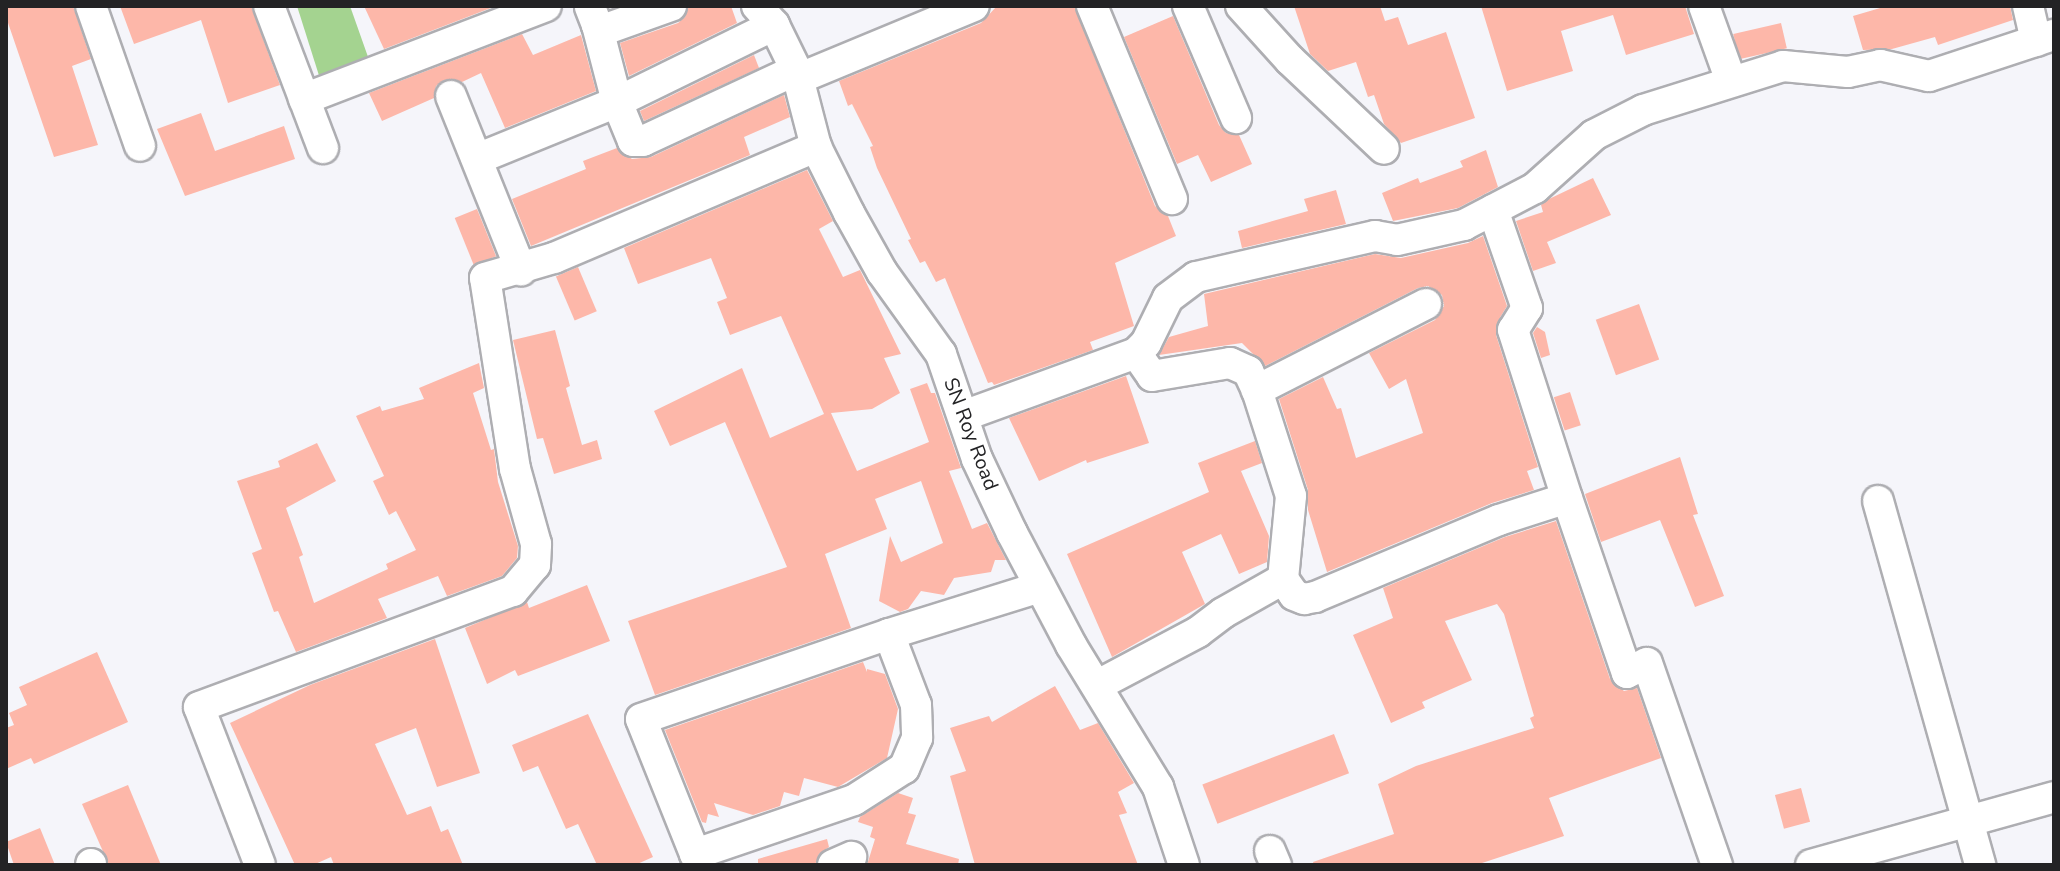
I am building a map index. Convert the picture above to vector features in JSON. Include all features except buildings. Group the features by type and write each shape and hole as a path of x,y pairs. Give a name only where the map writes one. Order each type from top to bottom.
{"street":[{"path":"91,6 140,146"},
{"path":"269,6 323,148"},
{"path":"304,99 546,6"},
{"path":"593,15 606,29 671,6"},
{"path":"593,15 617,102 633,141 643,141 798,74 974,6"},
{"path":"1092,6 1172,199"},
{"path":"1188,6 1236,118"},
{"path":"1241,6 1290,60 1384,149"},
{"path":"1704,6 1731,81"},
{"path":"963,416 1136,353 1146,343 1168,298 1196,277 1375,236 1397,240 1444,231 1535,188 1594,135 1643,110 1783,66 1848,72 1880,65 1929,76 2045,38 2028,6"},
{"path":"477,159 617,102 766,16"},
{"name":"SN Roy Road","path":"766,16 798,74 816,147 882,272 941,354 977,459 1071,645 1158,787 1184,865"},
{"path":"451,96 521,270"},
{"path":"260,865 199,707 513,591 535,565 536,544 515,469 485,278 521,270 816,147"},
{"path":"1493,210 1527,308 1513,330 1567,498 1627,673 1647,663 1717,865"},
{"path":"1257,390 1426,304"},
{"path":"1136,353 1152,376 1230,363 1248,371 1291,496 1283,579 1294,595 1304,599 1499,520 1567,498"},
{"path":"1878,501 1980,865"},
{"path":"1098,685 1198,632 1223,613 1283,579"},
{"path":"889,634 916,705 917,738 904,768 886,783 854,800 695,854 641,719 889,634 1040,587"},
{"path":"1811,865 2054,797"}],"green space":[{"path":"297,6 350,6 373,71 322,85"}]}
